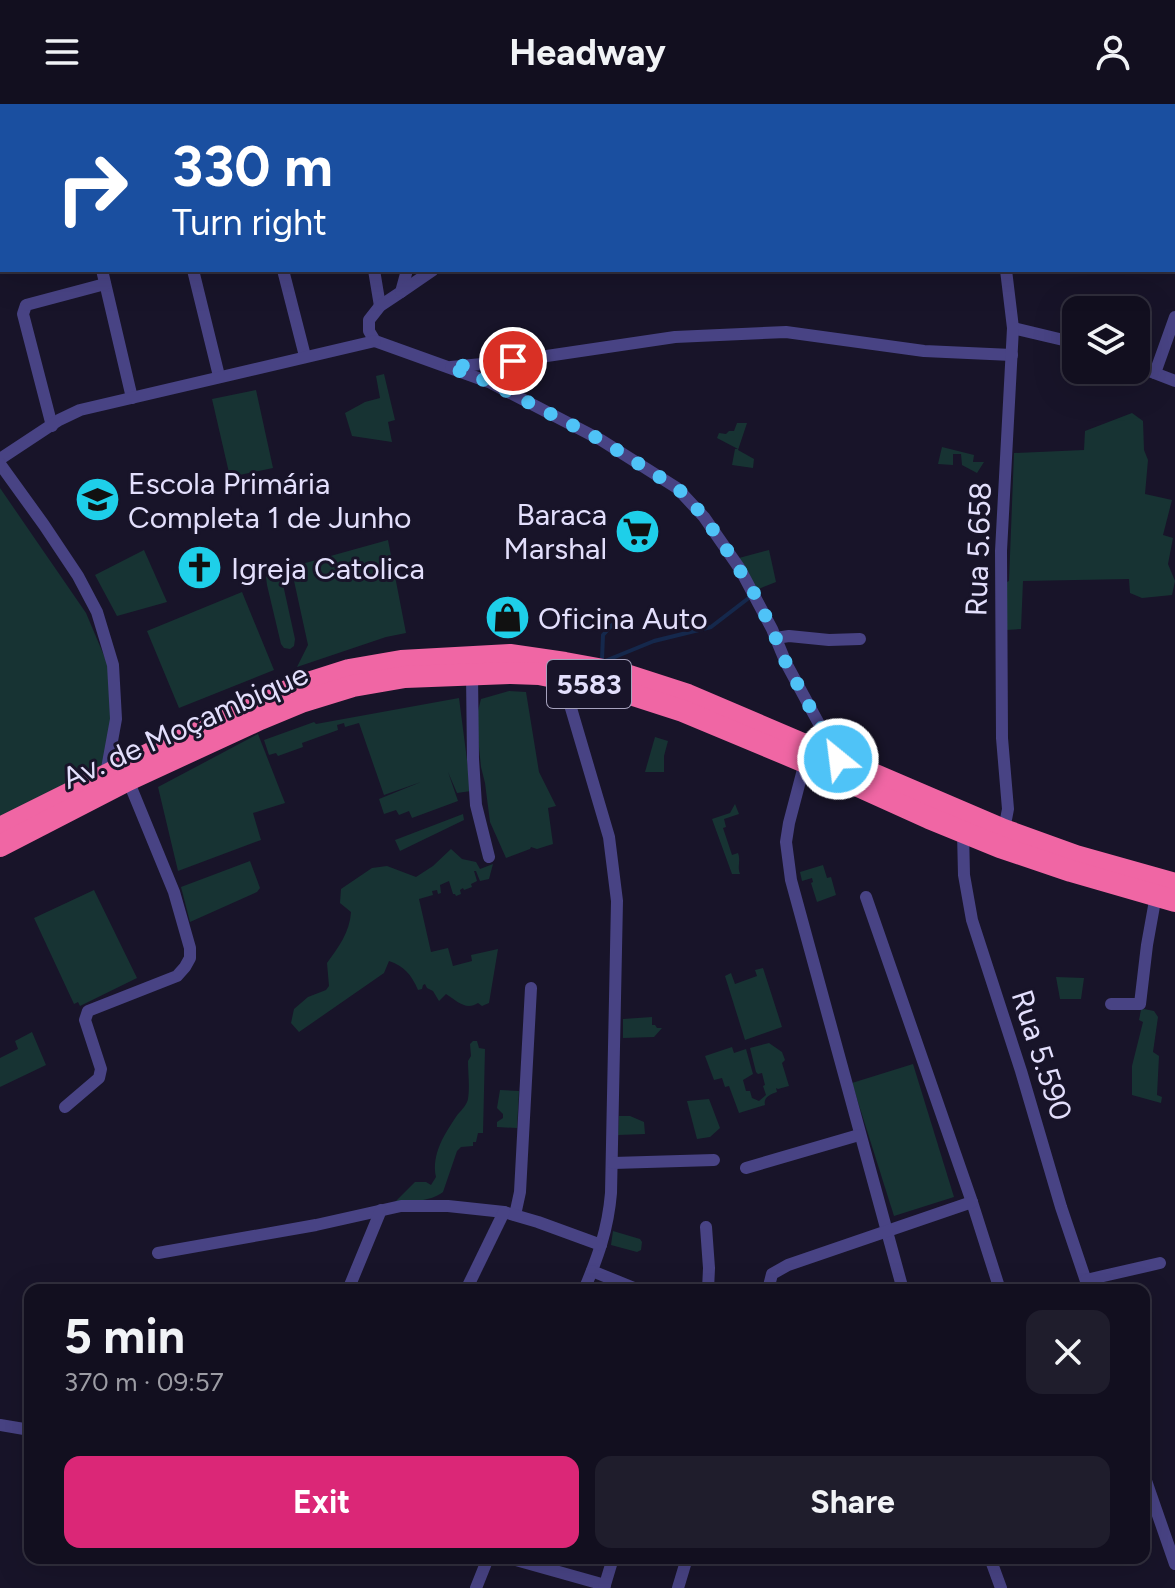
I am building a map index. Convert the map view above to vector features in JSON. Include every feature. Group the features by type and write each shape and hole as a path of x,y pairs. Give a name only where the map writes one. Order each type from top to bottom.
{"highway":[{"name":"Av. de Moçambique","path":"0,828 106,774 302,685 349,670 401,661 510,655 620,673 688,695 1004,830 1171,889"},
{"name":"Av. de Moçambique","path":"0,846 128,780 301,702 340,690 405,677 525,673 618,690 683,711 963,832 1071,871 1171,889"}],"street":[{"path":"102,272 132,398"},
{"path":"193,272 219,376"},
{"path":"284,272 305,356"},
{"path":"374,272 380,306"},
{"path":"401,292 406,272"},
{"path":"375,341 369,331 369,320 380,306 430,272"},
{"name":"Rua 5.658","path":"1004,830 1008,809 1002,738 1001,551 1013,328 1006,272"},
{"path":"52,426 23,309 26,305 105,284"},
{"path":"1155,373 1175,317"},
{"path":"1013,328 1062,340"},
{"path":"449,367 513,361 675,337 786,332 924,351 1012,355"},
{"path":"106,774 116,719 113,665 97,612 78,576 0,462 59,420 80,410 375,341 489,382 601,440 677,488 704,517 754,593 786,663 838,759"},
{"path":"1150,371 1175,381"},
{"path":"776,638 860,639"},
{"path":"472,674 476,805 489,857"},
{"path":"556,677 568,698 609,837 617,901 613,1163 608,1223 587,1284"},
{"path":"805,762 787,832 791,880 901,1284"},
{"path":"65,1107 101,1074 85,1020 88,1011 177,976 190,958 174,892 128,780"},
{"name":"Rua 5.590","path":"963,832 964,875 972,920 1088,1284"},
{"path":"1111,1004 1140,1004 1147,945 1171,889"},
{"path":"866,897 998,1284"},
{"path":"469,1284 510,1214 521,1179 531,988"},
{"path":"746,1168 859,1135"},
{"path":"613,1163 714,1160"},
{"path":"770,1284 772,1274 779,1269 972,1202"},
{"path":"158,1253 316,1225 401,1206 448,1206 510,1214 601,1245"},
{"path":"350,1284 381,1210"},
{"path":"706,1227 708,1284"},
{"path":"1091,1284 1160,1263"},
{"path":"592,1271 624,1284"},
{"path":"0,1425 24,1429"},
{"path":"1150,1492 1175,1564"},
{"path":"476,1588 486,1564"},
{"path":"529,1564 604,1586 611,1564"},
{"path":"678,1588 685,1564"},
{"path":"992,1564 1001,1588"}],"green space":[{"path":"384,374 395,420 388,422 392,442 352,436 345,413 380,398 376,376"},
{"path":"256,390 273,468 230,477 212,399"},
{"path":"1132,413 1143,421 1144,450 1148,460 1145,494 1172,500 1163,535 1173,538 1168,564 1175,581 1172,595 1142,598 1130,593 1129,579 1023,581 1021,629 1006,630 1014,453 1084,450 1085,431"},
{"path":"737,423 747,423 738,450 754,459 753,468 732,465 735,449 738,449 717,438 719,433 734,431"},
{"path":"942,447 974,455 973,462 984,462 977,473 962,465 961,454 953,454 953,465 938,464"},
{"path":"0,488 86,613 108,665 111,719 102,768 0,817"},
{"path":"388,540 406,633 297,667 308,645 291,567"},
{"path":"144,550 167,602 117,616 95,575"},
{"path":"769,550 776,582 756,590 739,558"},
{"path":"275,571 282,580 295,639 290,649 281,644 267,585 266,577"},
{"path":"242,592 274,670 179,708 147,631"},
{"path":"509,691 526,692 539,772 556,806 548,808 553,844 537,849 531,847 506,858 490,822 476,718 481,699"},
{"path":"459,698 471,791 457,793 448,772 458,801 412,818 409,811 399,815 396,810 384,814 379,799 421,782 384,795 359,723 345,727 344,723 337,725 338,730 278,756 276,753 269,755 264,740 314,722"},
{"path":"258,734 285,803 253,813 261,840 178,871 158,787"},
{"path":"655,737 668,741 664,772 645,772"},
{"path":"735,804 739,814 724,819 726,827 723,828 732,855 738,853 740,874 732,874 712,819 730,813"},
{"path":"463,814 464,820 400,851 395,840"},
{"path":"451,849 462,859 476,862 480,869 493,864 489,879 480,881 474,871 477,881 471,884 472,887 460,890 461,894 453,894 449,881 440,885 441,893 432,891 433,895 419,899 431,952 448,948 453,966 472,961 471,955 498,949 489,1003 466,1006 446,994 439,1001 425,984 418,990 406,971 389,961 384,973 299,1032 291,1023 294,1009 329,986 327,963 346,933 351,912 340,903 341,889 372,868 387,866 416,877"},
{"path":"250,861 260,888 257,892 190,922 181,887"},
{"path":"823,865 827,878 831,877 836,895 817,902 812,878 802,881 800,872"},
{"path":"94,890 137,978 80,1006 78,1002 74,1004 34,918"},
{"path":"763,968 782,1027 745,1040 725,976 731,973 735,984 757,976 755,970"},
{"path":"1056,977 1084,978 1081,999 1060,999"},
{"path":"1141,1010 1154,1011 1158,1017 1153,1052 1159,1056 1157,1095 1162,1097 1161,1103 1132,1095 1132,1066 1143,1022 1139,1020"},
{"path":"652,1017 652,1025 662,1028 654,1037 623,1038 623,1019"},
{"path":"32,1032 46,1065 0,1087 0,1058 18,1049 15,1041"},
{"path":"473,1041 477,1041 479,1048 485,1049 483,1133 478,1133 473,1146 461,1147 457,1151 443,1192 426,1199 395,1202 415,1182 431,1185 436,1177 440,1144 468,1099 468,1061"},
{"path":"769,1043 782,1052 789,1086 776,1088 777,1092 766,1098 765,1105 739,1113 729,1086 725,1087 722,1078 714,1080 705,1056 732,1047 734,1053 746,1049 753,1074 743,1080 746,1091 750,1091 752,1098 759,1101 766,1095 765,1085 762,1073 756,1072 750,1048"},
{"path":"913,1064 954,1197 894,1216 852,1083"},
{"path":"500,1090 519,1091 517,1128 497,1127 497,1122 503,1118 497,1108"},
{"path":"709,1099 720,1128 710,1137 697,1139 687,1101"},
{"path":"619,1116 630,1116 644,1122 645,1134 618,1135"},
{"path":"613,1231 640,1239 641,1250 637,1252 611,1245"}],"waterway":[{"path":"605,661 654,641 711,627 750,597"},
{"path":"602,660 603,635 616,624"}],"place":[{"name":"Escola Primária Completa 1 de Junho","path":"97,500"},
{"name":"Baraca Marshal","path":"638,531"},
{"name":"Igreja Catolica","path":"200,568"},
{"name":"Oficina Auto","path":"507,618"}],"route":[{"path":"513,361 449,367 489,382 601,440 688,498 725,547 754,593 786,663 838,759"}]}
